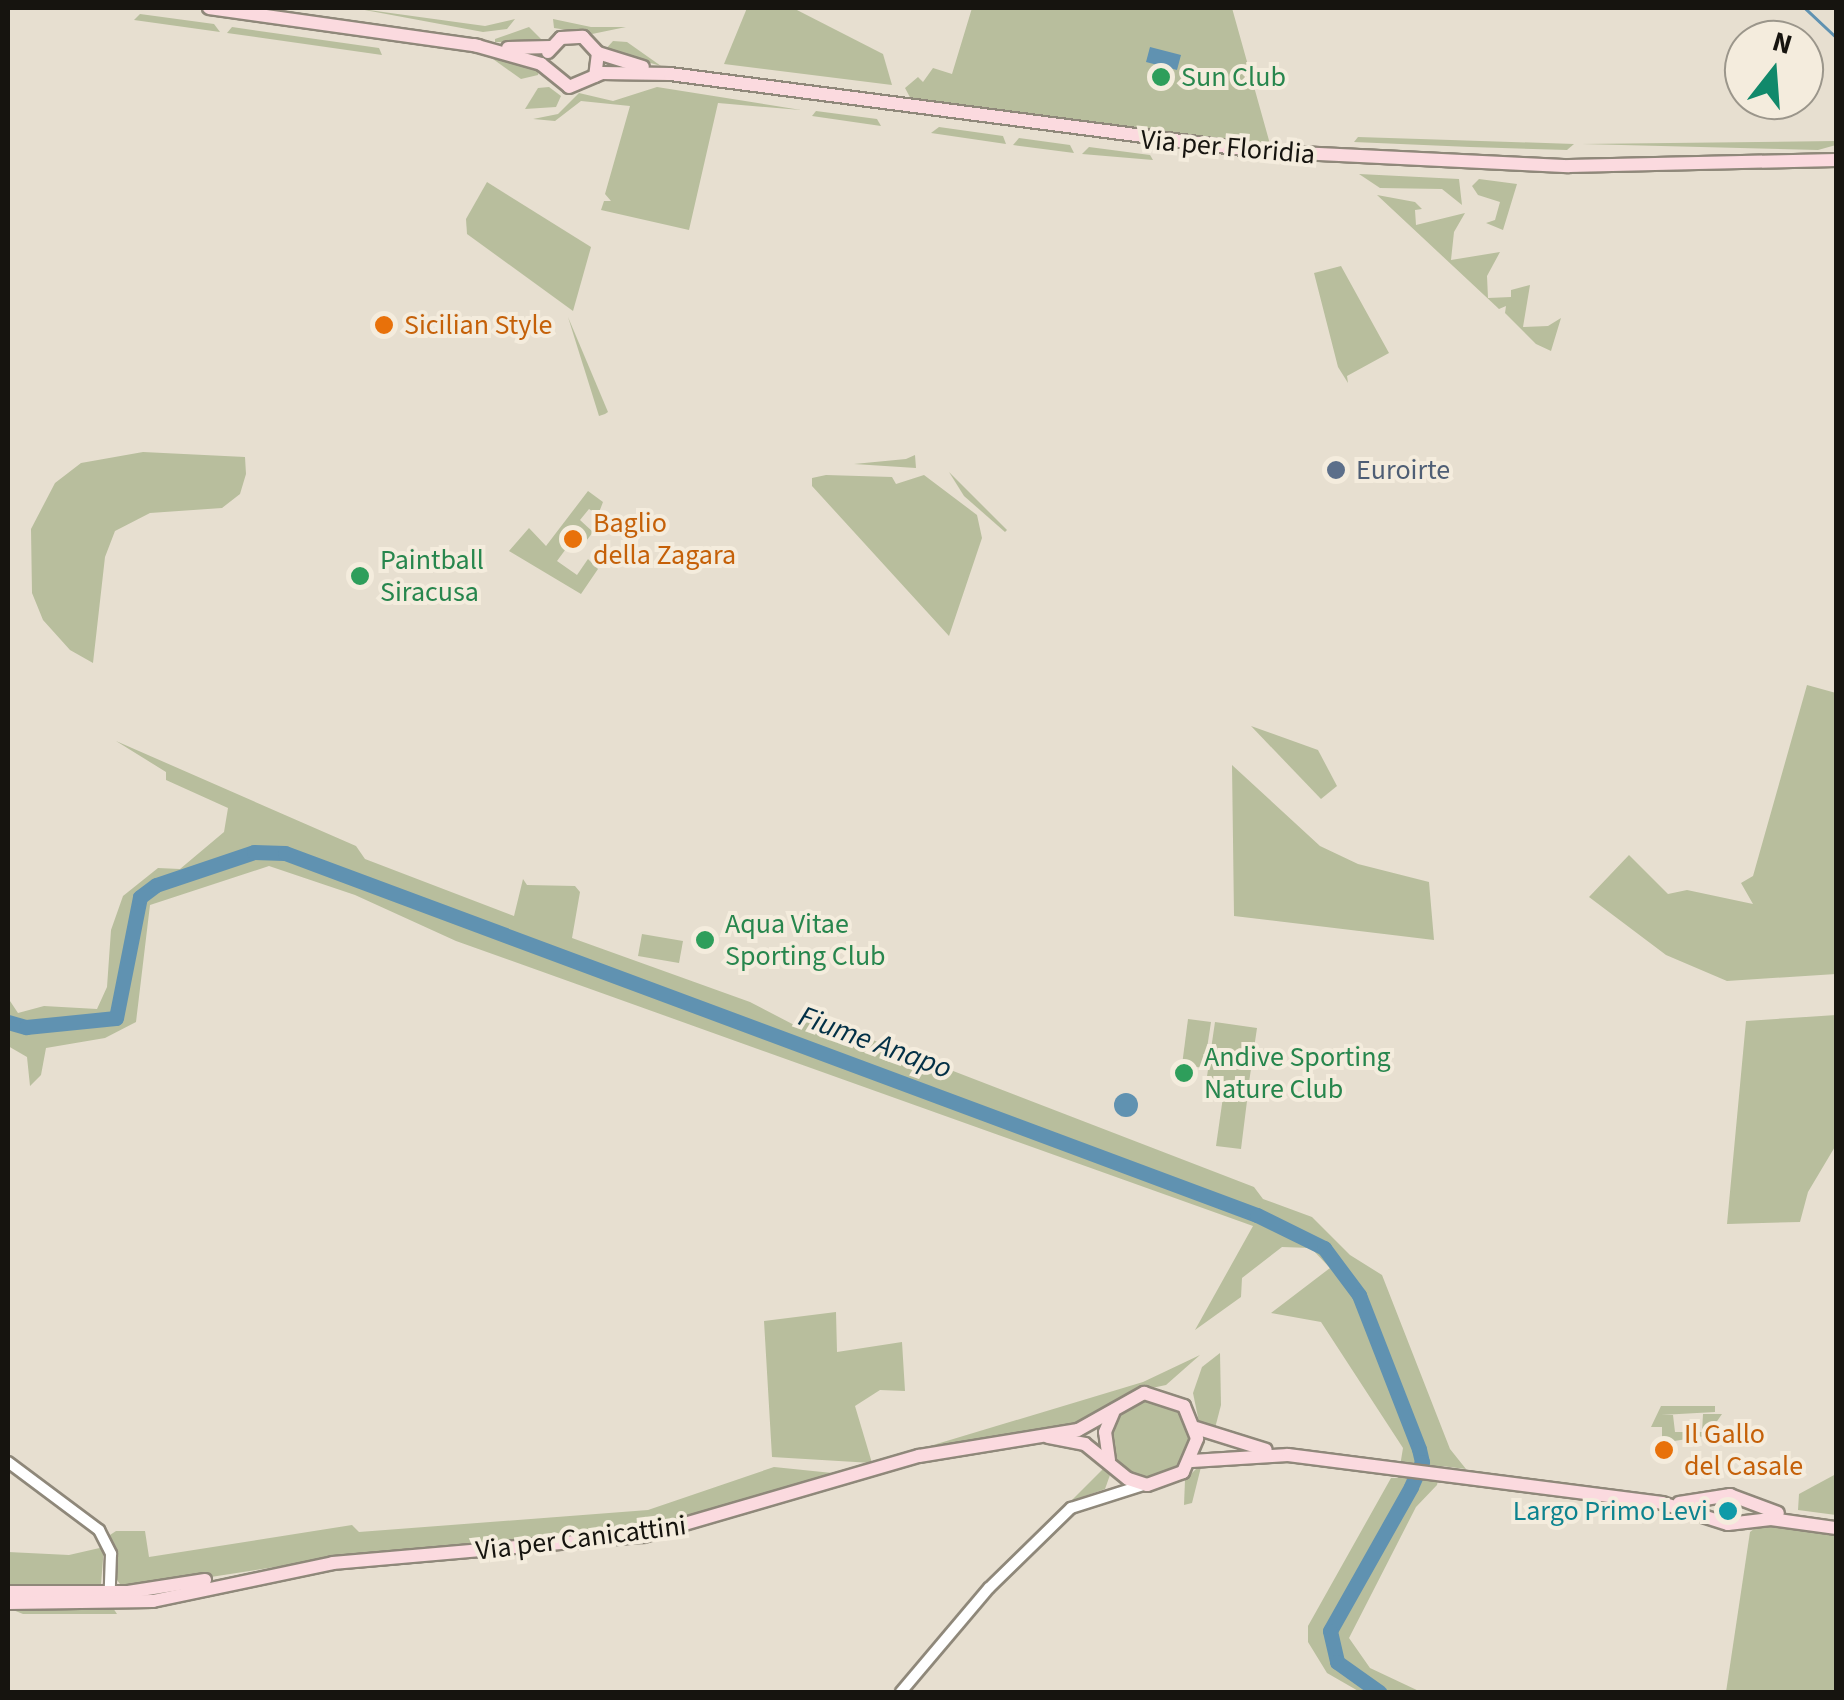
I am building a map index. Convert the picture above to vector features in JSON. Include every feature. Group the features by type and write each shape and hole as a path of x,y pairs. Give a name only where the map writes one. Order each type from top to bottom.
{"main road":[{"path":"208,8 474,46 551,47 578,36 598,54 670,74"},
{"path":"474,46 548,70 569,87 595,76 670,74"},
{"path":"548,70 551,47"},
{"path":"595,76 598,54"},
{"name":"Via per Floridia","path":"670,74 1258,151 1470,164 1790,164"},
{"path":"1790,164 1836,160"},
{"path":"1790,164 1836,169"},
{"path":"1048,1436 1085,1444 1113,1465 1143,1484 1173,1480 1192,1461 1196,1428 1184,1406 1159,1393 1117,1406 1104,1432 1113,1465"},
{"name":"Via per Canicattini","path":"8,1592 110,1592 642,1536 919,1456 1048,1436 1094,1423 1117,1406"},
{"path":"1196,1428 1288,1456 1662,1503 1728,1522 1771,1519 1836,1524"},
{"path":"1192,1461 1288,1456"},
{"path":"1662,1503 1720,1497 1836,1524"},
{"path":"1720,1497 1714,1508 1728,1522"},
{"path":"1728,1522 1741,1502"},
{"name":"Via per Canicattini","path":"13,1604 123,1603 282,1571"}],"street":[{"path":"8,1462 89,1520 111,1554 110,1592 123,1603"},
{"path":"1104,1496 1113,1465"},
{"path":"901,1692 989,1588 1071,1508 1143,1484"},
{"path":"13,1604 98,1600 110,1592"}],"green space":[{"path":"354,8 485,26 515,19 507,29 483,32"},
{"path":"747,8 793,8 883,54 892,85 724,64"},
{"name":"Sun Club","path":"972,8 1232,8 1270,144 912,101 905,88 918,77 923,82 933,68 952,74"},
{"path":"140,14 214,24 220,32 134,20"},
{"path":"553,19 591,27 626,27 592,34 554,28"},
{"path":"232,27 379,48 382,55 227,33"},
{"path":"529,27 544,42 495,42 495,39"},
{"path":"613,41 627,42 661,66 605,50"},
{"path":"486,54 539,69 538,75 521,79"},
{"path":"549,87 561,96 556,107 525,109 538,88"},
{"path":"657,87 801,110 718,103 689,230 601,210 604,201 611,201 605,194 630,106 581,101 555,121 533,119 558,114 579,93 613,101"},
{"path":"816,111 877,119 881,126 812,116"},
{"path":"939,127 1003,136 1006,144 931,133"},
{"path":"1358,137 1574,144 1567,150 1354,142"},
{"path":"1019,138 1070,145 1074,153 1013,145"},
{"path":"1836,141 1836,145 1818,150 1582,144"},
{"path":"1089,147 1150,155 1153,160 1082,154"},
{"path":"1359,174 1459,179 1462,205 1442,189 1380,188"},
{"path":"1479,179 1517,184 1503,230 1486,223 1495,220 1500,202 1478,195 1472,186"},
{"path":"487,182 591,247 573,311 467,234 466,219"},
{"path":"1377,195 1415,202 1422,209 1415,210 1416,225 1465,213 1454,232 1451,260 1500,252 1487,276 1488,298 1511,297 1511,290 1530,285 1523,327 1548,326 1561,318 1551,351 1536,344 1505,313 1506,306 1499,309"},
{"path":"1341,266 1389,353 1347,376 1348,383 1338,367 1314,273"},
{"path":"568,317 608,412 605,414 599,416"},
{"path":"143,452 245,457 246,474 240,494 222,508 150,513 115,531 105,557 93,663 70,650 43,620 32,593 31,529 55,483 81,463"},
{"path":"915,455 916,468 854,464 906,459"},
{"path":"949,472 1007,530 1005,532 964,496"},
{"path":"924,475 977,515 982,538 949,636 812,486 812,478 892,477 896,484"},
{"path":"588,491 603,502 598,515 589,509 580,520 593,532 583,545 571,542 557,561 577,575 588,559 598,569 581,594 509,551 529,528 546,546"},
{"path":"1807,685 1836,693 1836,974 1727,981 1666,955 1589,897 1629,855 1668,894 1687,890 1753,904 1741,883 1753,876"},
{"path":"1251,726 1318,750 1337,786 1321,799"},
{"path":"116,741 356,846 365,859 514,916 523,879 527,885 575,886 580,892 572,938 750,1002 800,1028 813,1017 1254,1187 1263,1199 1312,1217 1350,1255 1382,1275 1450,1449 1466,1469 1441,1466 1437,1485 1416,1507 1349,1638 1370,1668 1421,1692 1360,1692 1327,1673 1308,1642 1308,1626 1391,1478 1398,1478 1403,1448 1321,1322 1271,1313 1330,1268 1311,1248 1282,1247 1242,1278 1241,1297 1195,1330 1253,1226 456,941 355,895 269,866 150,905 136,1022 105,1038 46,1048 41,1075 30,1086 27,1057 8,1046 8,998 18,1013 44,1006 97,1009 107,987 111,930 123,896 158,868 180,869 224,832 228,808 166,780 166,772"},
{"path":"1232,765 1320,846 1358,864 1429,882 1434,940 1234,916"},
{"path":"642,934 683,941 679,963 638,956"},
{"path":"1836,1015 1836,1145 1808,1192 1800,1222 1727,1224 1746,1021"},
{"path":"1188,1019 1211,1022 1204,1068 1182,1065"},
{"path":"1215,1022 1257,1028 1247,1096 1205,1090"},
{"path":"1223,1097 1247,1101 1241,1149 1216,1146"},
{"path":"836,1312 837,1352 902,1342 905,1391 880,1390 855,1406 872,1463 772,1457 764,1321"},
{"path":"1220,1353 1221,1405 1214,1432 1199,1422 1193,1393 1202,1367"},
{"path":"1200,1355 1166,1385 1128,1393 1097,1417 1068,1428 920,1449 1143,1382"},
{"path":"1150,1398 1179,1410 1191,1439 1179,1468 1150,1480 1121,1468 1109,1439 1121,1410"},
{"path":"1661,1406 1715,1406 1715,1412 1661,1415 1673,1415 1675,1432 1702,1432 1703,1414 1722,1414 1713,1427 1718,1434 1662,1443 1662,1427 1651,1427"},
{"path":"1202,1463 1192,1503 1184,1505 1185,1480"},
{"path":"774,1467 842,1474 638,1531 332,1558 172,1583 122,1587 115,1577 110,1535 116,1531 145,1531 149,1557 352,1525 359,1532 648,1510"},
{"path":"1104,1468 1110,1475 1105,1489 1071,1501"},
{"path":"1836,1474 1836,1515 1798,1510 1799,1494"},
{"path":"1763,1522 1836,1531 1836,1692 1726,1692 1750,1532"},
{"path":"104,1547 101,1584 8,1589 8,1552 69,1555"},
{"path":"8,1608 113,1608 117,1614 23,1614"}],"water":[{"path":"1150,47 1181,55 1177,70 1146,62"},
{"path":"1126,1093 1135,1096 1135,1114 1126,1117 1117,1114 1114,1105 1117,1096"}],"waterway":[{"path":"1805,8 1836,37"},
{"name":"Fiume Anapo","path":"8,1022 26,1027 116,1018 140,897 156,885 254,852 285,853 1257,1215 1324,1248 1359,1295 1419,1449 1422,1462 1411,1487 1330,1631 1337,1662 1379,1692"}],"place":[{"name":"Sun Club","path":"1161,77"},
{"name":"Sicilian Style","path":"384,325"},
{"name":"Euroirte","path":"1336,470"},
{"name":"Baglio della Zagara","path":"573,539"},
{"name":"Paintball Siracusa","path":"360,576"},
{"name":"Aqua Vitae Sporting Club","path":"705,940"},
{"name":"Andive Sporting Nature Club","path":"1184,1073"},
{"name":"Il Gallo del Casale","path":"1664,1450"},
{"name":"Largo Primo Levi","path":"1728,1511"}]}
